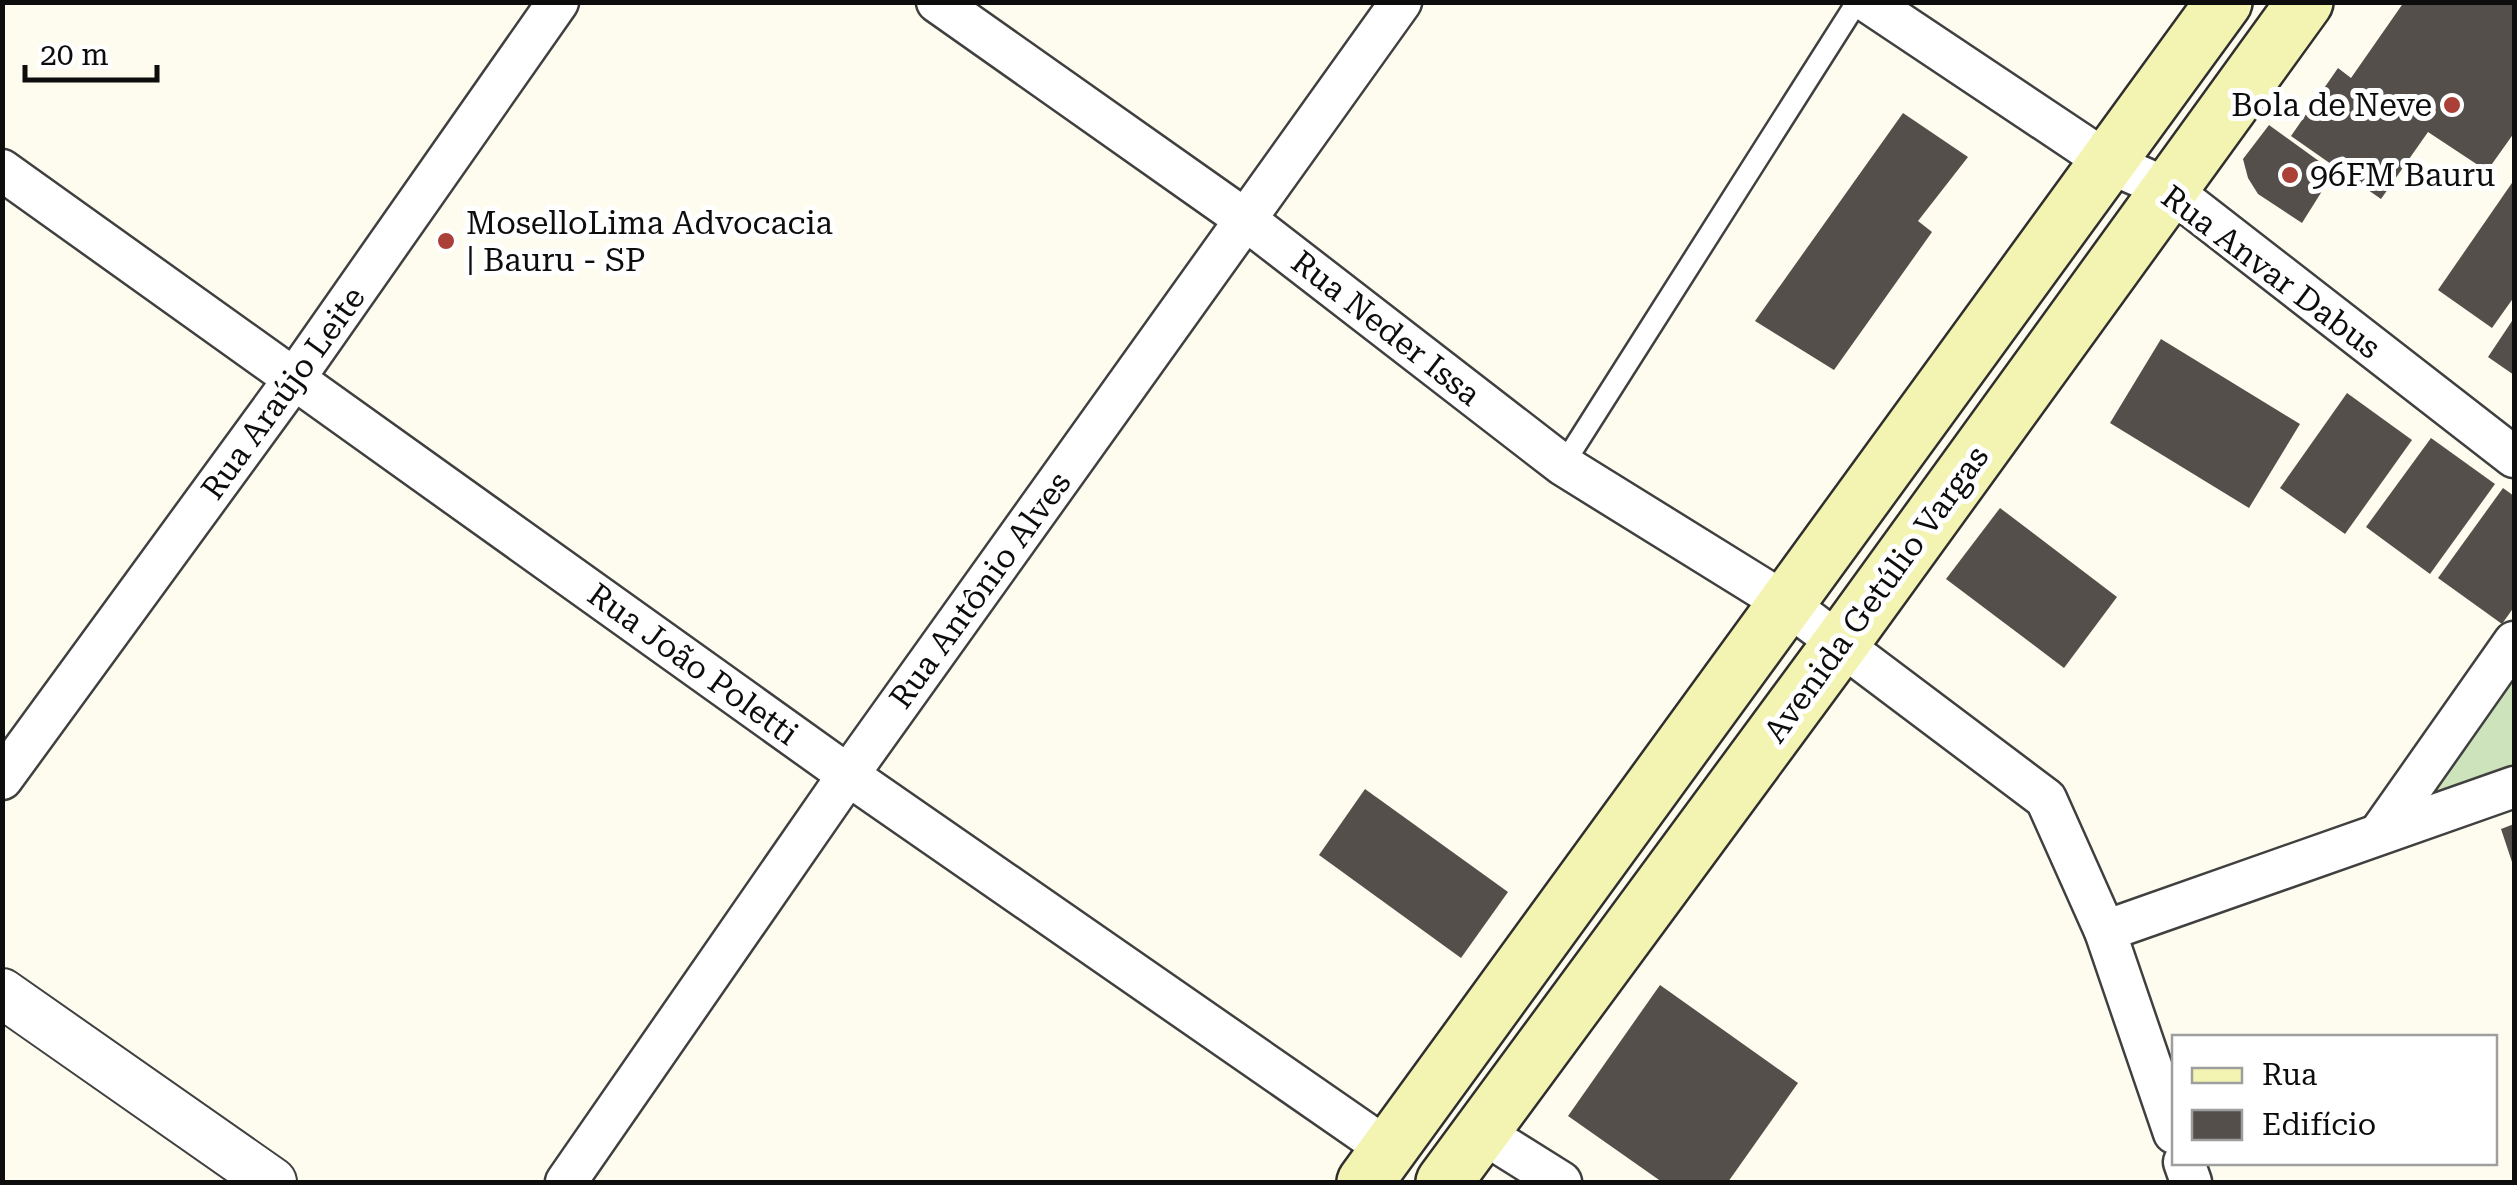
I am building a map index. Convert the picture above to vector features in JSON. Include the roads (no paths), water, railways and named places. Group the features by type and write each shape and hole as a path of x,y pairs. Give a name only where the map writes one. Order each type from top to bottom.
{"main road":[{"name":"Avenida Getúlio Vargas","path":"1377,1166 2224,2"},
{"name":"Avenida Getúlio Vargas","path":"1444,1182 2305,2"}],"street":[{"name":"Rua Araújo Leite","path":"2,780 294,379 558,2"},
{"name":"Rua Neder Issa","path":"937,2 1246,220 1563,465 1787,604 2046,798 2105,930 2172,1127"},
{"name":"Rua Antônio Alves","path":"566,1182 848,775 1401,2"},
{"name":"Rua Anvar Dabus","path":"1868,2 2109,163 2169,190 2514,458"},
{"name":"Rua João Poletti","path":"2,170 848,775 1377,1166"},
{"path":"2379,834 2514,642"},
{"path":"2105,930 2514,787"},
{"path":"2,993 272,1182"},
{"path":"1481,1132 1561,1182"}],"lane":[{"path":"1563,465 1856,2"}],"place":[{"name":"Bola de Neve","path":"2452,105"},
{"name":"96FM Bauru","path":"2290,175"},
{"name":"MoselloLima Advocacia | Bauru - SP","path":"446,241"}]}
